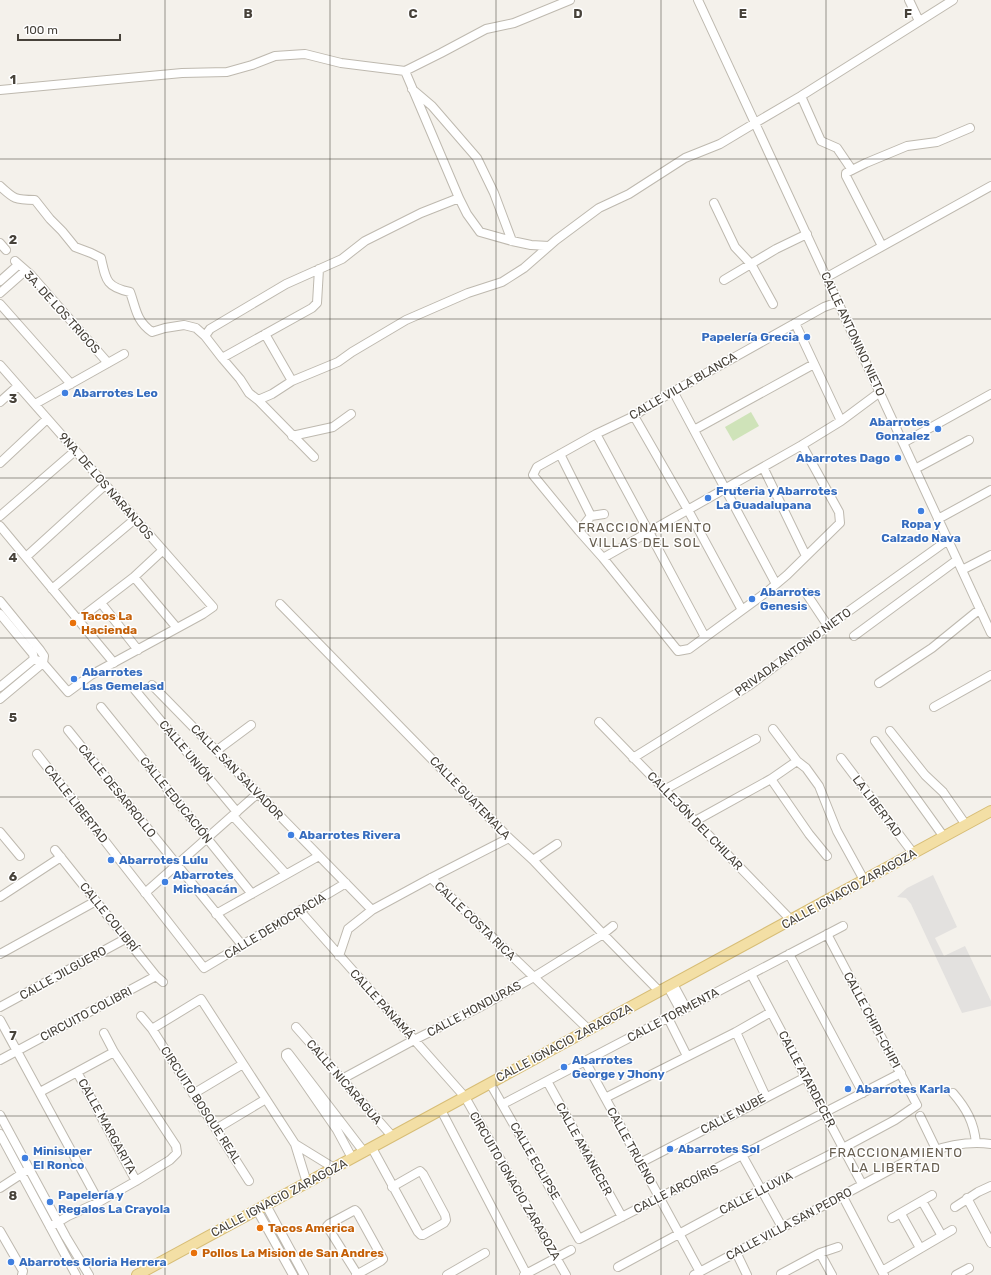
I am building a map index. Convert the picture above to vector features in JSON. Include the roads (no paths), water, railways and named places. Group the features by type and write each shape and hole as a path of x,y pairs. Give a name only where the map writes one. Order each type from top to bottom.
{"main road":[{"name":"CALLE IGNACIO ZARAGOZA","path":"137,1275 991,811"}],"street":[{"path":"0,90 182,73 227,72 252,65 275,56 305,54 341,63 405,71 486,29 514,24 570,0"},
{"name":"CALLE ANTONINO NIETO","path":"698,0 991,633"},
{"path":"909,0 919,21"},
{"path":"258,400 272,394 292,381 338,362 406,320 468,293 502,282 524,268 549,246 599,208 629,194 685,158 720,144 756,123 953,0"},
{"path":"405,71 459,198 467,214 480,232 531,245 549,246"},
{"path":"412,89 432,106 477,158 494,193 512,241"},
{"path":"801,96 821,141 837,148 852,170"},
{"path":"882,246 846,176 846,173 866,162 907,146 937,142 970,128"},
{"path":"0,186 12,197 20,200 35,200 75,247 91,252 101,258 108,282 117,289 130,292 139,321 145,327 152,332 184,325 196,328 205,336 240,378 249,394 258,400 314,457"},
{"path":"827,277 991,186"},
{"path":"205,336 210,329 286,284 342,259 364,241 421,213 459,198"},
{"path":"714,203 735,247 750,264 773,304"},
{"path":"724,280 776,249 807,234"},
{"path":"0,243 6,250"},
{"name":"3A. DE LOS TRIGOS","path":"0,281 17,263 30,275 108,363"},
{"path":"222,358 312,308 317,303 319,269"},
{"path":"0,293 25,271"},
{"name":"CALLE VILLA BLANCA","path":"579,531 533,475 537,467 596,434 634,416 652,403 795,322 824,307 838,302"},
{"path":"0,304 72,384"},
{"path":"795,322 841,421"},
{"path":"265,334 292,381"},
{"path":"35,404 124,354"},
{"path":"694,430 814,364"},
{"name":"9NA. DE LOS NARANJOS","path":"0,365 213,607 177,628"},
{"path":"0,402 18,386"},
{"path":"673,391 776,584"},
{"path":"603,558 802,445 841,421 880,392"},
{"path":"903,443 991,394"},
{"path":"292,436 333,427 350,414"},
{"path":"634,416 688,510 742,610"},
{"path":"0,463 47,419"},
{"path":"596,434 705,637"},
{"path":"915,468 969,440"},
{"path":"604,514 591,516 579,531 603,558 678,651 689,649 776,584 840,523 839,512 802,445"},
{"path":"0,516 75,451"},
{"path":"560,454 591,516"},
{"path":"763,467 806,556"},
{"path":"26,557 105,485"},
{"path":"938,519 991,490"},
{"path":"52,589 135,519"},
{"path":"0,526 114,663"},
{"name":"PRIVADA ANTONIO NIETO","path":"634,758 750,685 828,626 948,540"},
{"path":"78,620 134,577 163,550"},
{"path":"962,570 991,555"},
{"path":"854,636 958,560"},
{"path":"34,659 44,663 68,692 92,675 177,628 134,577"},
{"path":"806,593 828,626"},
{"path":"0,600 40,650 44,656 44,663"},
{"path":"101,603 138,650"},
{"name":"CALLE GUATEMALA","path":"280,604 509,838 533,860 603,934 667,988 683,1010"},
{"path":"879,683 932,648 980,609"},
{"path":"0,614 33,654 34,659"},
{"path":"0,687 34,659"},
{"path":"0,699 44,663"},
{"path":"934,707 991,675"},
{"path":"974,688 991,679"},
{"name":"CALLE SAN SALVADOR","path":"152,685 372,910"},
{"name":"CALLE UNIÓN","path":"135,690 235,814 286,874"},
{"name":"CALLE EDUCACIÓN","path":"101,707 252,894"},
{"name":"CALLEJÓN DEL CHILAR","path":"599,722 791,920"},
{"path":"216,751 251,725"},
{"path":"773,729 797,761 806,768 819,786 837,831 864,880"},
{"name":"CALLE DESARROLLO","path":"68,730 242,946"},
{"path":"890,731 925,775 943,792 966,825"},
{"path":"664,790 756,739"},
{"path":"875,741 944,837"},
{"name":"CALLE LIBERTAD","path":"37,754 204,968"},
{"name":"LA LIBERTAD","path":"842,758 913,854"},
{"path":"695,822 771,779 797,761"},
{"path":"771,779 809,834 827,856"},
{"path":"145,893 258,793"},
{"path":"0,832 20,856"},
{"path":"339,956 348,929 372,910 509,838"},
{"path":"533,860 557,844"},
{"name":"CALLE COLIBRÍ","path":"55,850 156,976 163,982"},
{"path":"216,914 319,856"},
{"path":"0,897 61,858"},
{"name":"CALLE COSTA RICA","path":"431,878 589,1030"},
{"name":"CALLE DEMOCRACIA","path":"204,968 346,883"},
{"path":"0,954 96,901"},
{"name":"CALLE PANAMÁ","path":"300,911 465,1097"},
{"name":"CALLE HONDURAS","path":"342,1079 414,1040 482,1006 534,977 603,934 613,926"},
{"name":"CALLE TORMENTA","path":"503,1104 843,926"},
{"name":"CALLE CHIPI-CHIPI","path":"828,934 917,1105"},
{"name":"CALLE JILGUERO","path":"0,1007 127,938"},
{"path":"789,954 862,1093"},
{"name":"CALLE ATARDECER","path":"751,974 862,1184"},
{"name":"CIRCUITO COLIBRI","path":"0,1060 156,976"},
{"path":"152,1029 201,999 295,1144 307,1183"},
{"path":"605,1098 736,1032 771,1012"},
{"name":"CIRCUITO BOSQUE REAL","path":"141,1016 152,1029 249,1181"},
{"path":"668,1018 688,1056"},
{"path":"0,1020 99,1202"},
{"name":"CALLE NICARAGUA","path":"296,1028 392,1136"},
{"path":"736,1032 766,1097"},
{"path":"50,1227 68,1216 99,1202 136,1181 170,1160 177,1153 176,1146 114,1052 104,1033"},
{"path":"40,1092 114,1052"},
{"path":"352,1158 340,1128 288,1053 286,1054 340,1128 368,1150 392,1187 418,1232 421,1235 444,1223 446,1220 445,1215 420,1171 392,1187"},
{"name":"CALLE TRUENO","path":"585,1061 679,1233 697,1274"},
{"path":"194,1094 243,1064"},
{"name":"CALLE MARGARITA","path":"77,1072 136,1181"},
{"name":"CALLE ARCOÍRIS","path":"579,1239 901,1073"},
{"name":"CALLE NUBE","path":"640,1163 806,1077"},
{"name":"CALLE AMANECER","path":"547,1081 622,1217"},
{"name":"CALLE ECLIPSE","path":"490,1083 579,1239"},
{"path":"953,1093 964,1106 970,1117 976,1143"},
{"name":"CIRCUITO IGNACIO ZARAGOZA","path":"465,1097 566,1275"},
{"path":"216,1129 266,1099"},
{"name":"CALLE LLUVIA","path":"618,1267 679,1233 895,1120 917,1105"},
{"path":"441,1110 525,1275 571,1250"},
{"path":"0,1115 58,1222 89,1275"},
{"path":"920,1116 933,1150 958,1144 991,1144"},
{"path":"0,1134 76,1275"},
{"path":"295,1144 334,1168"},
{"path":"742,1155 782,1227"},
{"name":"CALLE VILLA SAN PEDRO","path":"697,1274 914,1157"},
{"path":"0,1188 29,1169"},
{"path":"955,1207 967,1198 991,1186"},
{"path":"842,1195 883,1273 920,1248 952,1230"},
{"path":"892,1218 932,1195"},
{"path":"967,1198 991,1243"},
{"path":"922,1201 942,1236"},
{"path":"261,1208 290,1249 304,1275"},
{"path":"261,1208 292,1275"},
{"path":"355,1210 358,1212 383,1259 356,1275 327,1226 355,1210"},
{"path":"901,1214 920,1248"},
{"path":"0,1231 2,1240 23,1272 22,1275"},
{"path":"781,1274 792,1272 794,1266 820,1253 838,1247"},
{"path":"281,1254 290,1249"},
{"path":"736,1252 748,1275"},
{"path":"447,1275 485,1253"},
{"path":"820,1253 832,1275"}],"place":[{"name":"Papelería Grecia","path":"807,337"},
{"name":"Abarrotes Leo","path":"65,393"},
{"name":"Abarrotes Gonzalez","path":"938,429"},
{"name":"Abarrotes Dago","path":"898,458"},
{"name":"Fruteria y Abarrotes La Guadalupana","path":"708,498"},
{"name":"Ropa y Calzado Nava","path":"921,511"},
{"name":"Abarrotes Genesis","path":"752,599"},
{"name":"Tacos La Hacienda","path":"73,623"},
{"name":"Abarrotes Las Gemelasd","path":"74,679"},
{"name":"Abarrotes Rivera","path":"291,835"},
{"name":"Abarrotes Lulu","path":"111,860"},
{"name":"Abarrotes Michoacán","path":"165,882"},
{"name":"Abarrotes George y Jhony","path":"564,1067"},
{"name":"Abarrotes Karla","path":"848,1089"},
{"name":"Abarrotes Sol","path":"670,1149"},
{"name":"Minisuper El Ronco","path":"25,1158"},
{"name":"Papelería y Regalos La Crayola","path":"50,1202"},
{"name":"Tacos America","path":"260,1228"},
{"name":"Pollos La Mision de San Andres","path":"194,1253"},
{"name":"Abarrotes Gloria Herrera","path":"11,1262"}],"district":[{"name":"FRACCIONAMIENTO VILLAS DEL SOL","path":"645,534"},
{"name":"FRACCIONAMIENTO LA LIBERTAD","path":"896,1160"}]}
